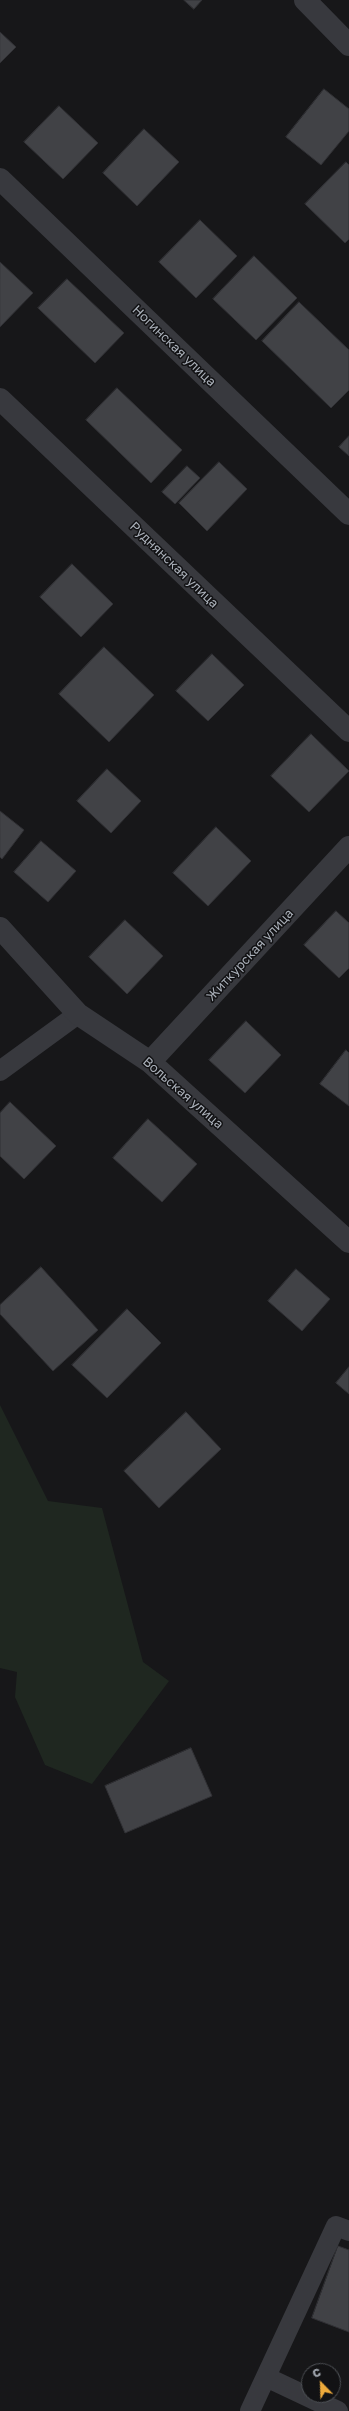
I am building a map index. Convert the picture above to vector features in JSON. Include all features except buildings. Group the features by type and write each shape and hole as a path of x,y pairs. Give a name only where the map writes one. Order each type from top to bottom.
{"street":[{"path":"305,0 349,45"},
{"name":"Ногинская улица","path":"0,179 349,514"},
{"name":"Руднянская улица","path":"0,399 349,731"},
{"name":"Житкурская улица","path":"150,1062 349,847"},
{"name":"Вольская улица","path":"0,928 78,1014 150,1062 349,1242"}],"lane":[{"path":"0,1071 78,1014"},
{"path":"250,2411 336,2226 349,2231"},
{"path":"266,2377 338,2411"}],"shaded area":[{"path":"0,1405 48,1501 102,1508 143,1662 169,1681 92,1784 45,1765 15,1697 17,1672 0,1668"}]}
